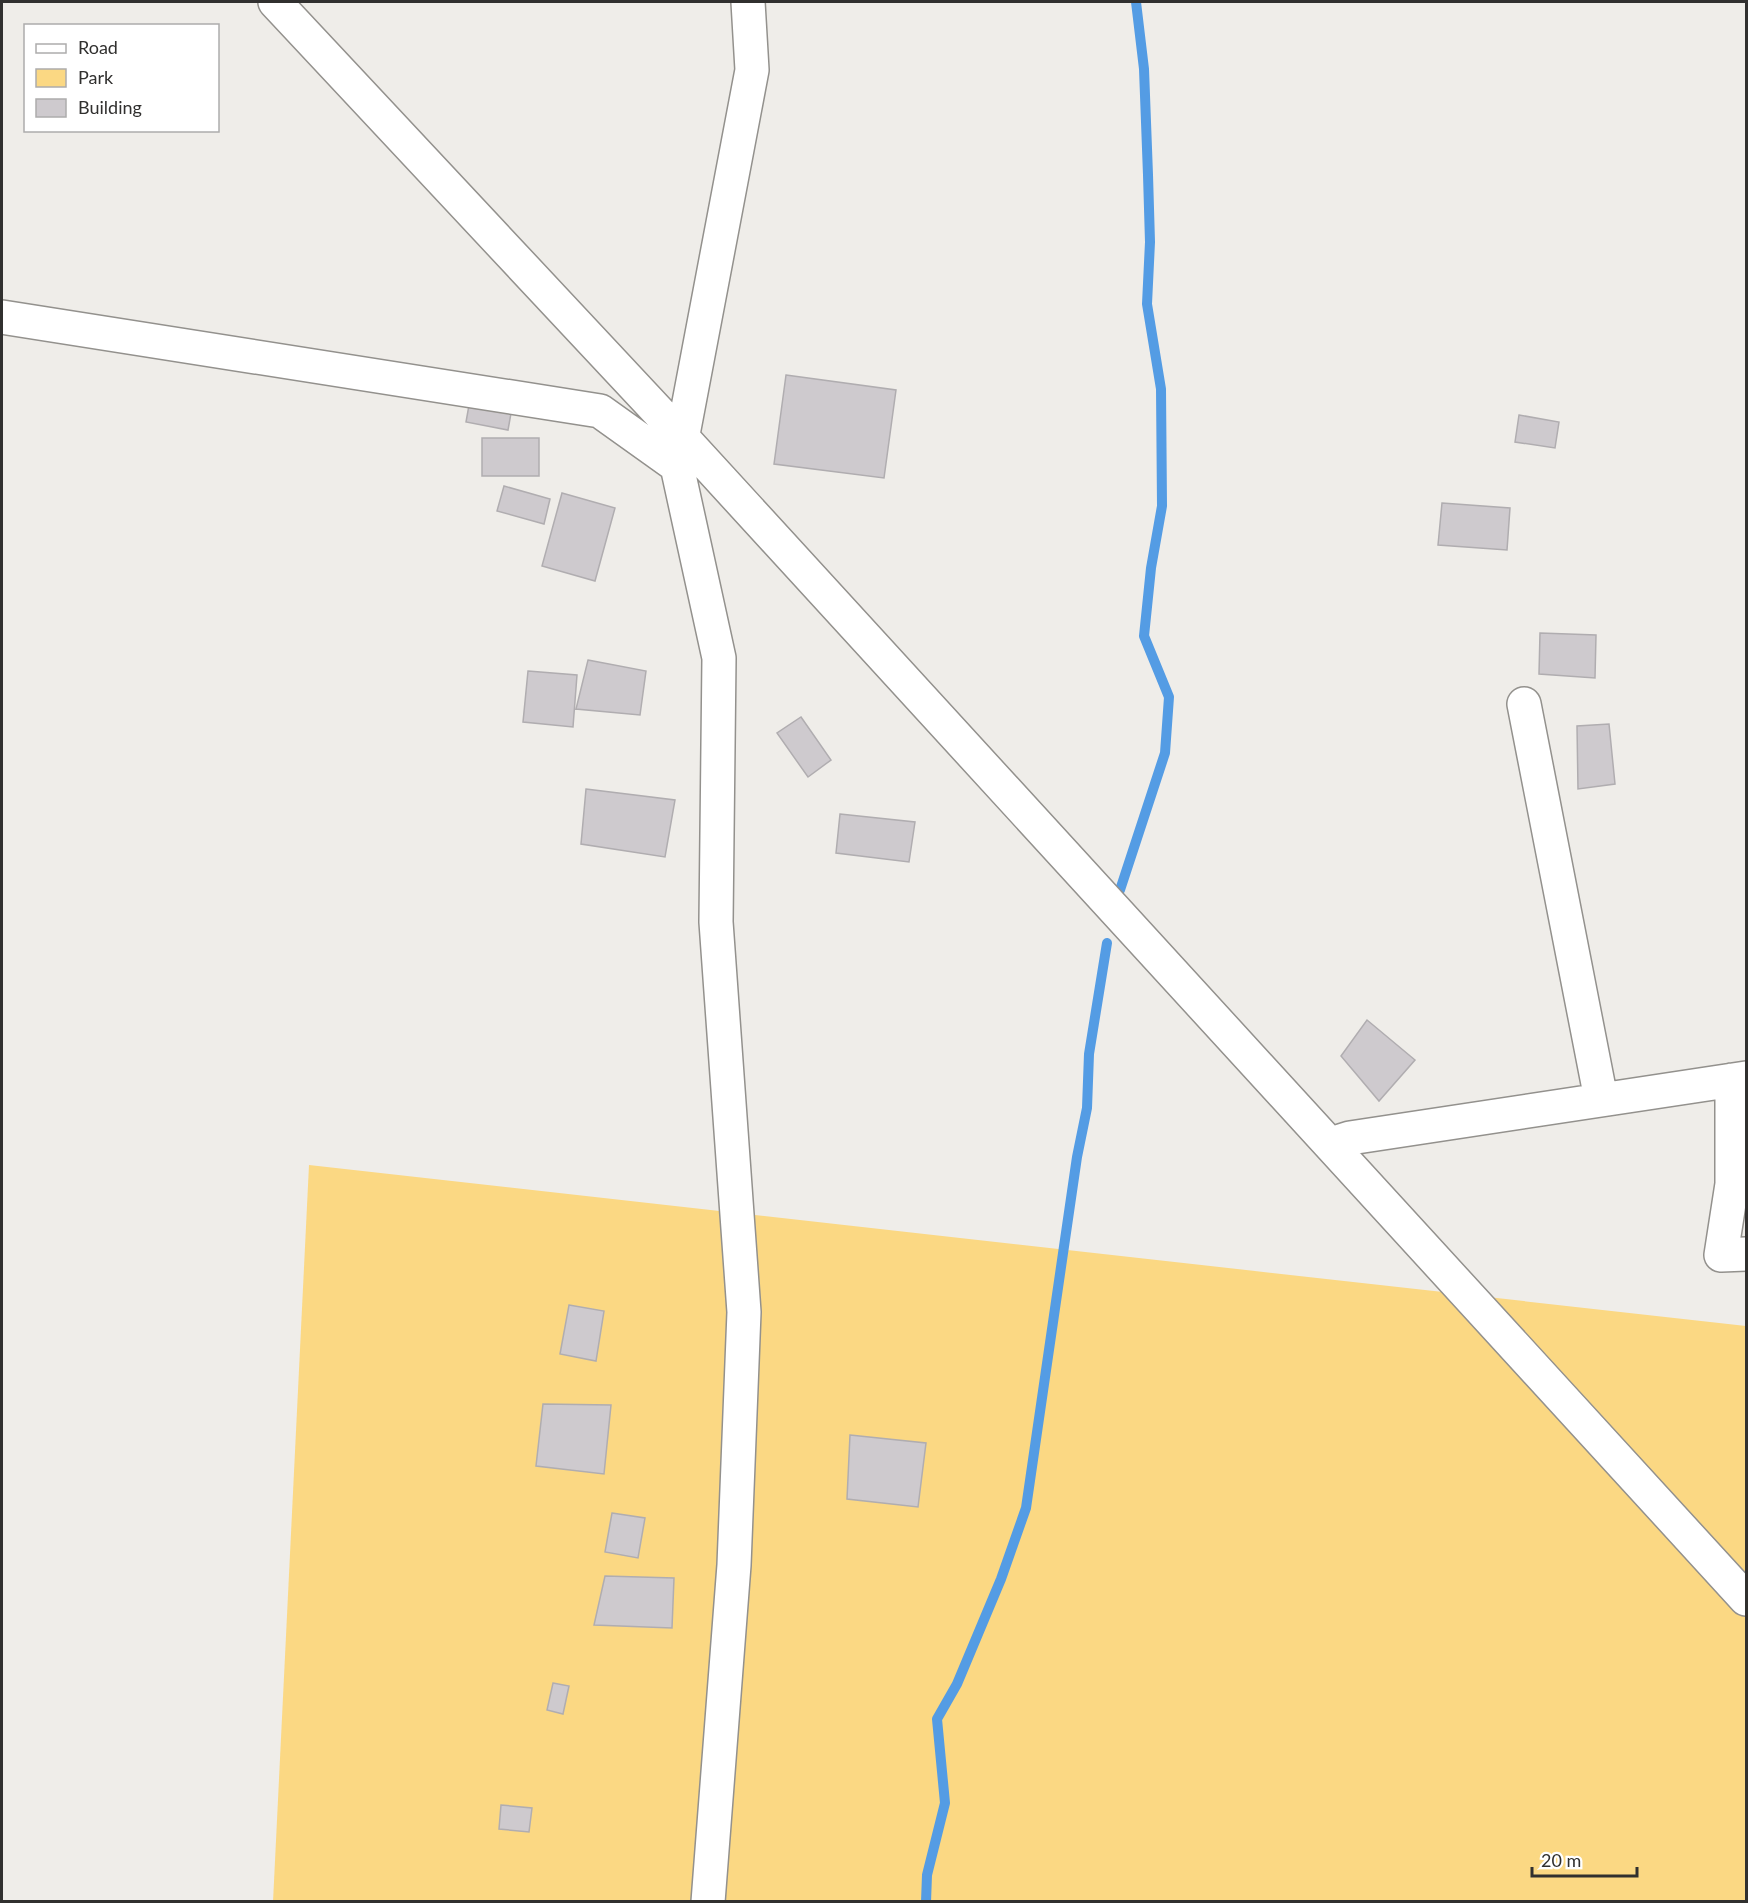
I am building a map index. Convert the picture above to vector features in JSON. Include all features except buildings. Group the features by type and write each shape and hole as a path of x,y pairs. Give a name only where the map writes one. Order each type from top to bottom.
{"street":[{"path":"275,2 680,451 1332,1144 1746,1599"},
{"path":"708,1902 734,1565 744,1312 716,922 718,658 680,451 752,70 748,2"},
{"path":"2,317 600,411 680,451"},
{"path":"1524,704 1601,1100"},
{"path":"1332,1144 1350,1138 1739,1079 1732,1184 1721,1255 1746,1254"}],"green space":[{"path":"309,1165 1746,1326 1746,1901 273,1902"}],"waterway":[{"path":"1120,890 1165,753 1169,697 1144,636 1151,568 1162,506 1161,389 1147,304 1150,242 1148,175 1144,69 1136,2"},
{"path":"926,1902 927,1875 945,1803 937,1719 957,1684 1001,1579 1026,1508 1077,1157 1087,1108 1089,1054 1107,943"}]}
